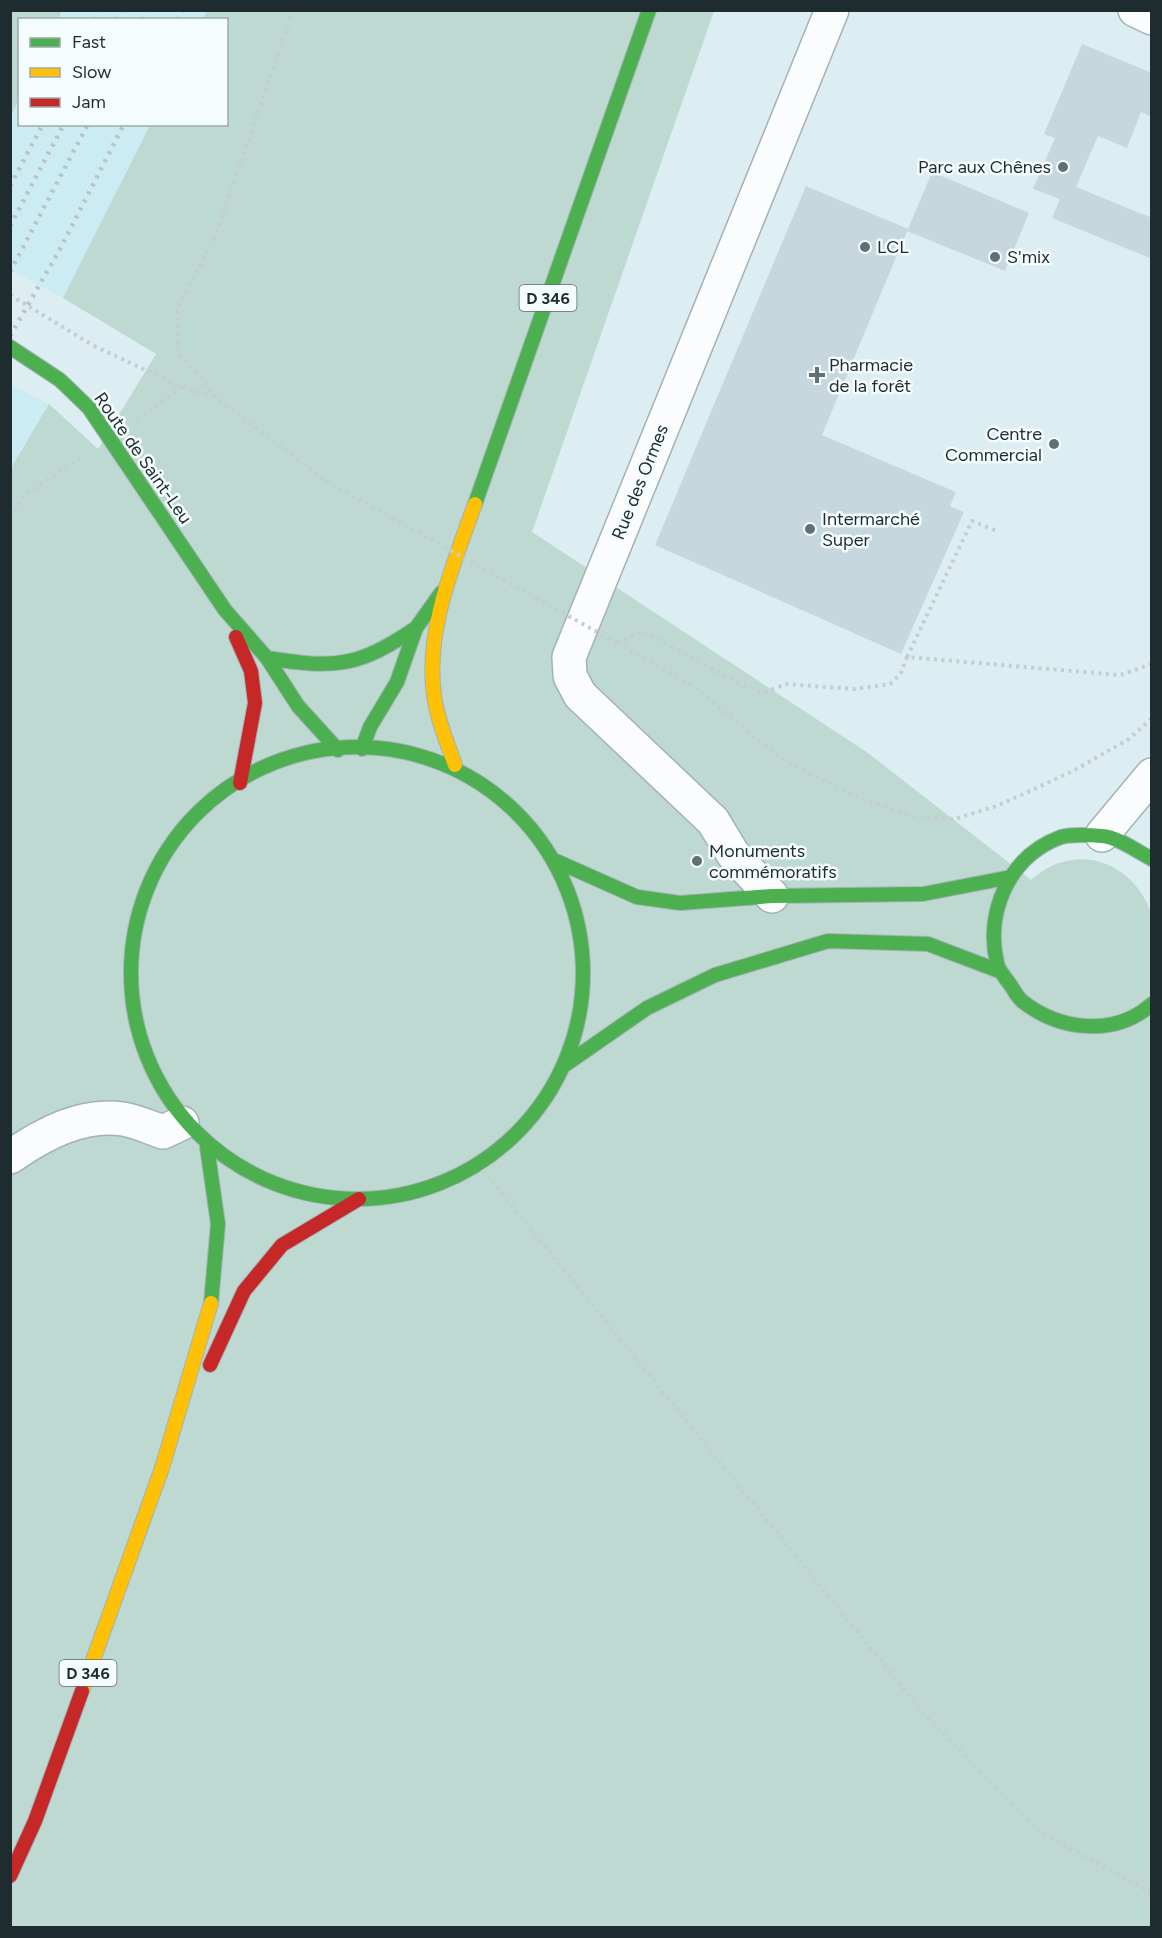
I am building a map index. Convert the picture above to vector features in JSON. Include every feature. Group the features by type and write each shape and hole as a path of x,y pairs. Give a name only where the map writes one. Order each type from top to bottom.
{"main road":[{"name":"D 346","path":"455,765 442,725 433,685 435,653 446,586 649,10"},
{"name":"Route de Saint-Leu","path":"10,347 60,380 94,416 225,610 267,658 298,706 338,750"},
{"name":"D 346","path":"362,749 370,727 397,682 416,628 446,586"},
{"name":"Route de Saint-Leu","path":"225,610 251,671 255,703 240,783"},
{"path":"267,658 300,664 336,664 373,655 416,628"},
{"path":"396,746 455,765 513,804 556,861 578,931 583,1001 565,1065 547,1097 527,1124 478,1164 421,1190 359,1199 305,1193 264,1179 207,1147 182,1123 147,1068 130,1004 131,939 152,878 189,824 240,783 286,760 338,750 396,746"},
{"path":"1152,859 1134,846 1102,835 1075,835 1048,843 1025,857 1006,878 993,908 991,940 999,971 1018,999 1045,1019 1077,1028 1133,1019 1152,1024"},
{"path":"556,861 637,897 680,903 772,896 923,894 1006,878"},
{"path":"565,1065 647,1008 715,975 828,941 928,944 999,971"},
{"path":"1133,1019 1152,1004"},
{"name":"D 346","path":"10,1876 35,1821 162,1468 211,1303 218,1224 207,1147"},
{"name":"D 346","path":"162,1468 244,1291 282,1245 359,1199"}],"street":[{"name":"Rue des Ormes","path":"772,896 733,854 713,821 580,695 570,676 569,657 832,10"},
{"path":"1135,10 1152,18"},
{"path":"1102,835 1152,775"},
{"path":"10,1157 39,1137 93,1119 123,1119 163,1132 182,1123"}],"path":[{"path":"293,10 215,237 177,310 178,352 218,399 326,481 693,686 780,758 852,795 913,816 954,819 997,806 1073,771 1130,739 1152,718"},
{"path":"10,295 94,346 182,387 218,399"},
{"path":"617,643 643,631 740,684 763,693 786,684 873,688 890,684 900,675 972,521 997,531"},
{"path":"907,657 1120,675 1152,664"},
{"path":"478,1164 920,1708 1040,1832 1152,1893"}],"shaded area":[{"path":"62,11 207,11 203,18 59,18"},
{"path":"18,100 18,126 149,126 63,298 11,270 10,116"},
{"path":"11,385 49,404 11,468"}],"green space":[{"path":"11,10 62,11 58,18 18,18 18,100 11,116"},
{"path":"207,11 714,11 532,532 868,753 1031,880 1048,868 1066,861 1084,859 1102,862 1118,870 1144,897 1152,916 1151,1927 11,1928 11,468 49,404 98,449 156,354 63,298 149,126 228,126 228,18 203,18"}],"building":[{"name":"Parc aux Chênes","path":"1082,44 1152,73 1152,117 1141,112 1127,148 1098,136 1076,187 1152,218 1152,259 1052,218 1060,199 1033,189 1055,138 1044,134"},
{"path":"932,172 1029,213 1005,271 907,231 822,435 956,492 950,506 964,512 901,654 655,545 806,186 908,229"}],"railway":[{"path":"97,18 100,10"},
{"path":"118,18 122,10"},
{"path":"143,18 146,10"},
{"path":"179,18 183,10"},
{"path":"10,186 42,126"},
{"path":"10,226 63,126"},
{"path":"10,272 87,126"},
{"path":"10,336 59,251 123,126"}],"traffic: fast":[{"path":"475,504 649,10"},
{"path":"10,347 60,380 89,408 225,610 267,658 298,706 338,750"},
{"path":"362,749 370,727 397,682 416,628 441,593"},
{"path":"267,658 329,664 346,662 378,651 416,628"},
{"path":"357,747 401,751 443,764 483,785 517,813 545,847 566,887 579,929 583,973 579,1017 566,1059 545,1099 517,1133 483,1161 443,1182 401,1195 357,1199 313,1195 271,1182 231,1161 197,1133 169,1099 148,1059 135,1017 131,973 135,929 148,887 169,847 197,813 231,785 271,764 313,751 357,747"},
{"path":"1152,859 1121,842 1102,836 1065,836 1043,846 1027,858 1005,888 998,906 994,944 999,968 1018,997 1053,1019 1087,1026 1105,1025 1121,1022 1137,1015 1152,1004"},
{"path":"556,861 637,897 680,903 772,896 923,894 1006,878"},
{"path":"565,1065 647,1008 715,975 828,941 928,944 999,971"},
{"path":"207,1147 218,1224 211,1303"}],"traffic: slow":[{"path":"455,765 435,704 432,671 437,622 443,597 475,504"},
{"path":"82,1691 162,1468 211,1303"}],"traffic: jam":[{"path":"236,637 251,671 255,703 240,783"},
{"path":"210,1365 244,1291 282,1245 359,1199"},
{"path":"10,1876 35,1821 82,1691"}],"place":[{"name":"Parc aux Chênes","path":"1063,167"},
{"name":"LCL","path":"865,247"},
{"name":"S'mix","path":"995,257"},
{"name":"Pharmacie de la forêt","path":"817,375"},
{"name":"Centre Commercial","path":"1054,444"},
{"name":"Intermarché Super","path":"810,529"},
{"name":"Monuments commémoratifs","path":"697,861"}]}
